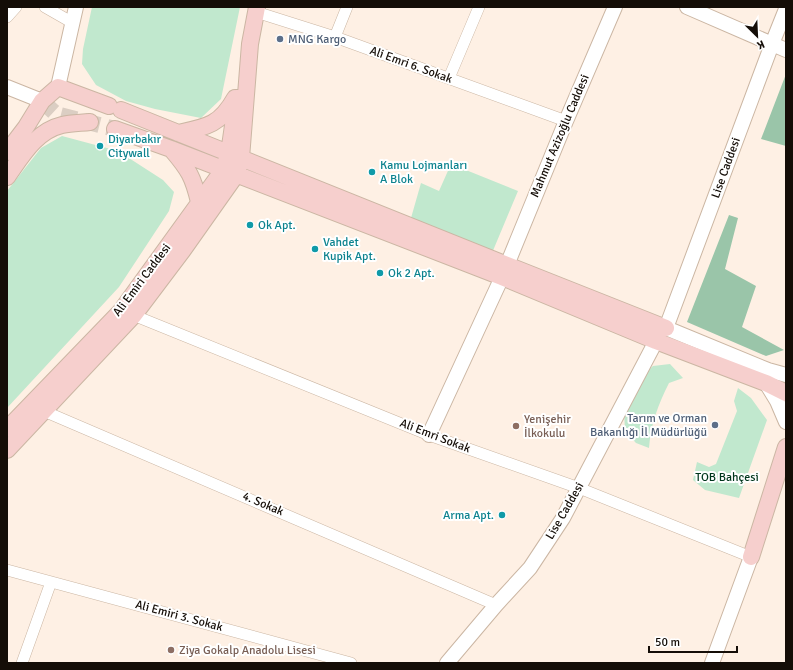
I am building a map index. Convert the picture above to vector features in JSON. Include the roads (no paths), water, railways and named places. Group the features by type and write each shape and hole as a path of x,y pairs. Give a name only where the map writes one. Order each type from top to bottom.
{"main road":[{"path":"235,156 256,9"},
{"path":"235,156 237,93 242,59 250,44"},
{"path":"7,152 26,127 42,102 58,87 235,156 505,271 656,341 767,377 786,393"},
{"path":"178,133 202,128 218,121 228,110 237,93"},
{"path":"7,177 28,147 45,131 63,125 90,122"},
{"path":"115,129 230,172 666,328"},
{"path":"171,149 185,165 194,181 199,202"},
{"name":"Ali Emiri Caddesi","path":"7,429 37,408 128,313 199,202 230,172 235,156"},
{"path":"128,313 183,250 230,172"},
{"path":"7,450 37,408"},
{"path":"751,557 786,447"},
{"path":"751,557 779,502 786,484"}],"street":[{"path":"7,17 16,7"},
{"path":"45,7 73,23"},
{"path":"58,87 76,7"},
{"path":"335,37 347,7"},
{"path":"449,78 478,7"},
{"name":"Mahmut Azizoğlu Caddesi","path":"429,435 505,271 566,121 615,7"},
{"path":"687,7 786,50"},
{"name":"Ali Emri 6. Sokak","path":"256,9 566,121"},
{"name":"Lise Caddesi","path":"666,328 786,9"},
{"path":"7,87 42,102"},
{"name":"Ali Emri Sokak","path":"128,313 429,435 579,488 751,557"},
{"path":"666,328 767,377 786,376"},
{"name":"Lise Caddesi","path":"447,663 496,605 530,568 563,518 656,341"},
{"path":"767,377 786,365"},
{"path":"767,377 786,422"},
{"name":"4. Sokak","path":"37,408 496,605"},
{"path":"712,663 751,557"},
{"name":"Ali Emiri 3. Sokak","path":"7,570 348,662"},
{"path":"22,663 51,582"}],"tunnel":[{"path":"42,101 56,114 115,129"}],"place":[{"name":"MNG Kargo","path":"280,39"},
{"name":"Diyarbakır Citywall","path":"100,146"},
{"name":"Kamu Lojmanları A Blok","path":"372,172"},
{"name":"Ok Apt.","path":"250,225"},
{"name":"Vahdet Kupik Apt.","path":"315,249"},
{"name":"Ok 2 Apt.","path":"380,273"},
{"name":"Tarım ve Orman Bakanlığı İl Müdürlüğü","path":"715,425"},
{"name":"Yenişehir İlkokulu","path":"516,426"},
{"name":"Arma Apt.","path":"502,515"},
{"name":"Ziya Gokalp Anadolu Lisesi","path":"171,650"}],"park label":[{"name":"TOB Bahçesi","path":"727,477"}]}
